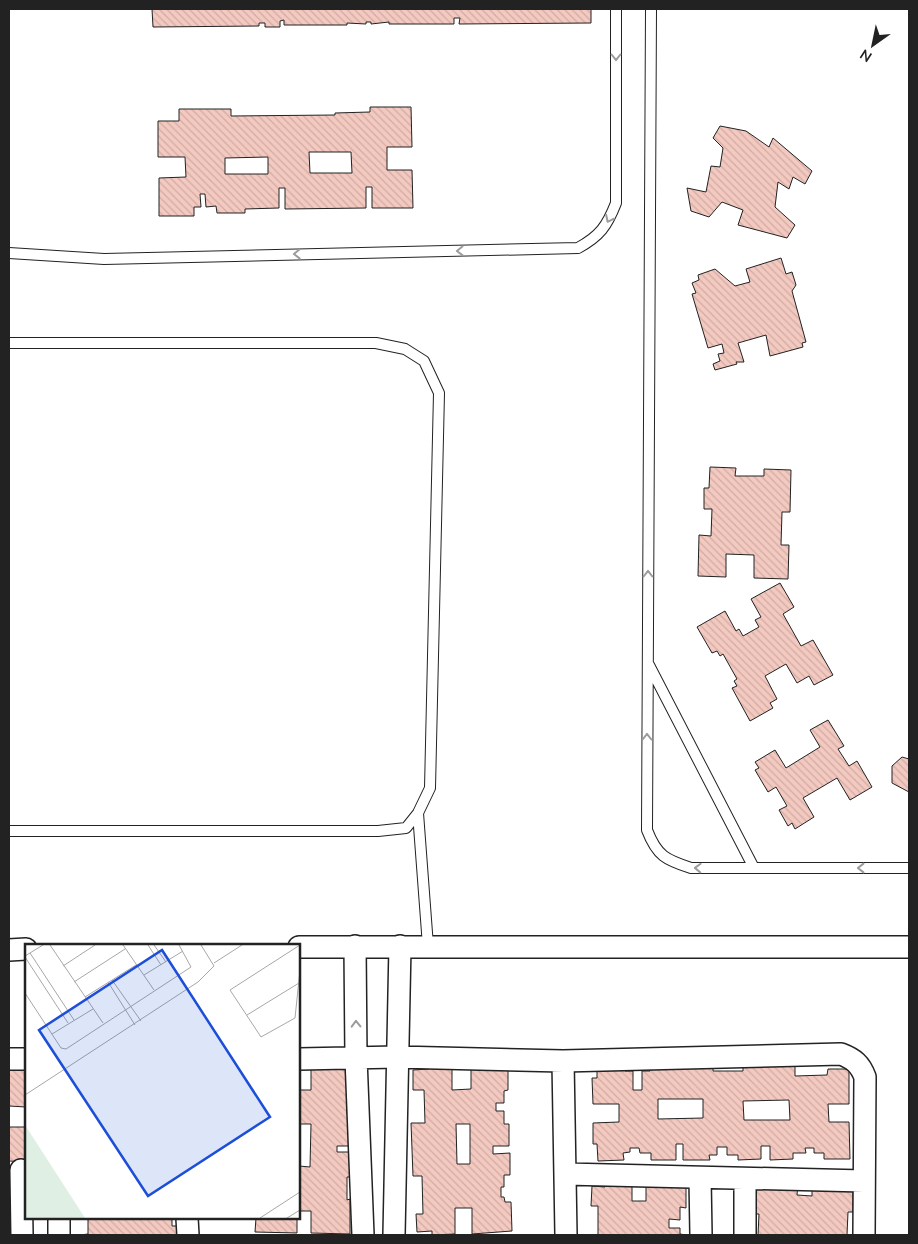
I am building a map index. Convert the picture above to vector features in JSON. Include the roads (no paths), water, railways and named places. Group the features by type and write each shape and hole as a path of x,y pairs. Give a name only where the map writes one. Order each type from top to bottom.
{"street":[{"path":"355,946 356,1058 363,1235"},
{"path":"394,1235 400,946"},
{"path":"300,947 909,947"},
{"path":"9,950 25,950"},
{"path":"300,1059 397,1058 563,1061 841,1054 854,1060 862,1067 865,1077 864,1235"},
{"path":"9,1059 25,1059"},
{"path":"563,1061 566,1235"},
{"path":"19,1170 22,1235"},
{"path":"566,1174 864,1181"},
{"path":"700,1178 701,1235"},
{"path":"745,1179 745,1235"},
{"path":"59,1219 59,1235"},
{"path":"187,1219 188,1235"}],"lane":[{"path":"9,253 104,259 578,248 593,240 609,223 616,203 616,9"},
{"path":"651,9 647,830 654,847 668,861 691,868 909,868"},
{"path":"9,343 376,342 405,349 424,361 439,393 430,788 418,813 406,828 378,831 9,831"},
{"path":"648,663 754,868"},
{"path":"418,813 428,946"}]}
